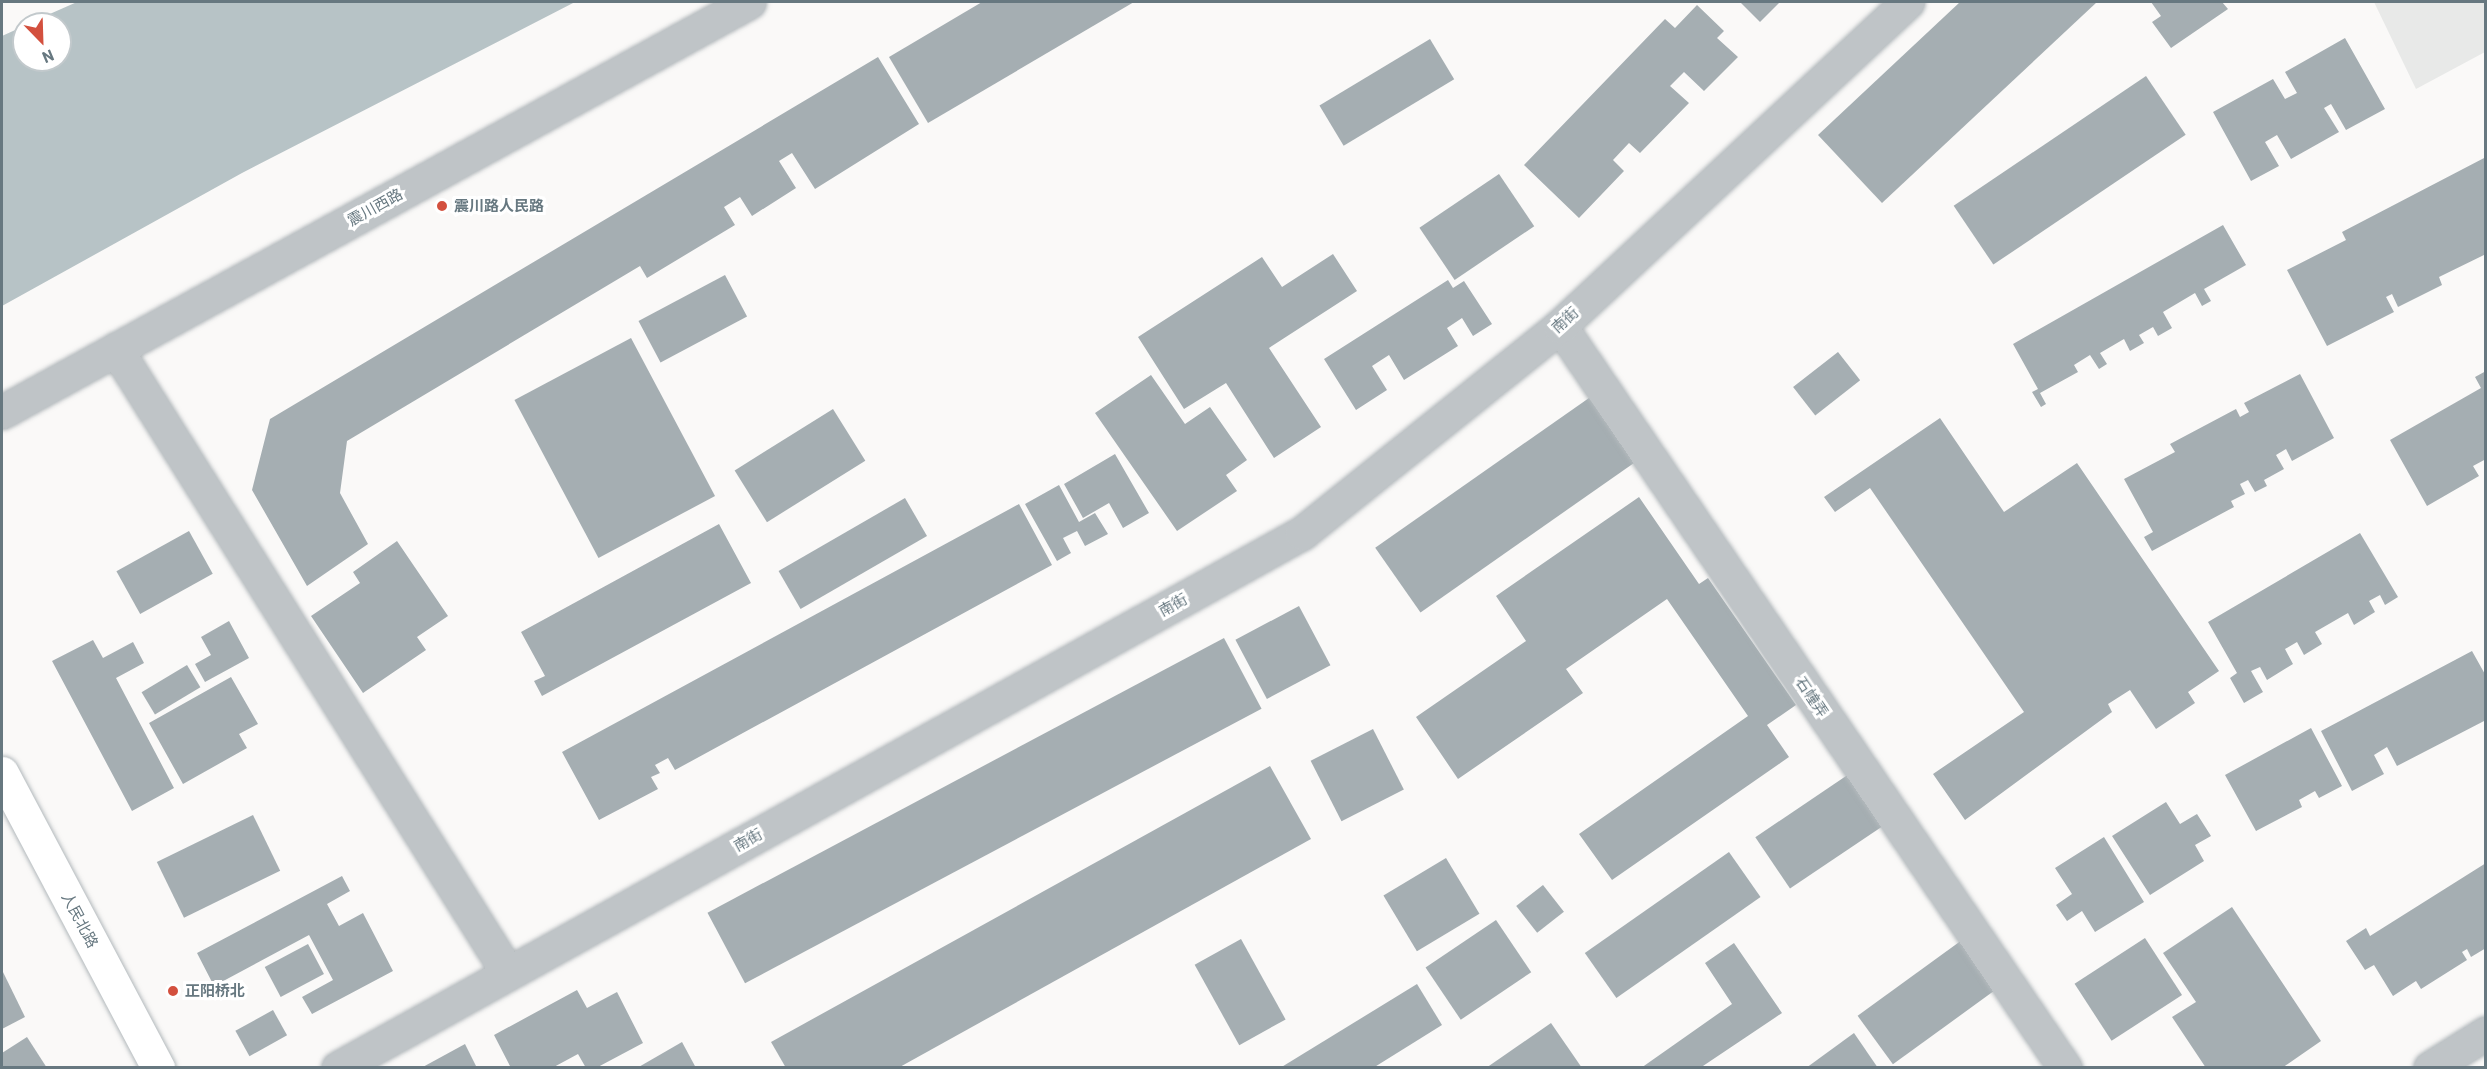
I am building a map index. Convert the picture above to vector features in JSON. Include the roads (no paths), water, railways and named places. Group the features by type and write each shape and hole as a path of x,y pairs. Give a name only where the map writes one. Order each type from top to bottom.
{"main road":[{"name":"人民北路","path":"2,773 158,1068"}],"street":[{"name":"震川西路","path":"2,412 749,2"},
{"name":"南街","path":"338,1068 1302,533 1560,326 1908,2"},
{"name":"石幢弄","path":"1560,326 2066,1068"},
{"path":"116,350 508,973"},
{"path":"2430,1068 2486,1033"}],"place":[{"name":"震川路人民路","path":"442,206"},
{"name":"正阳桥北","path":"173,991"}]}
